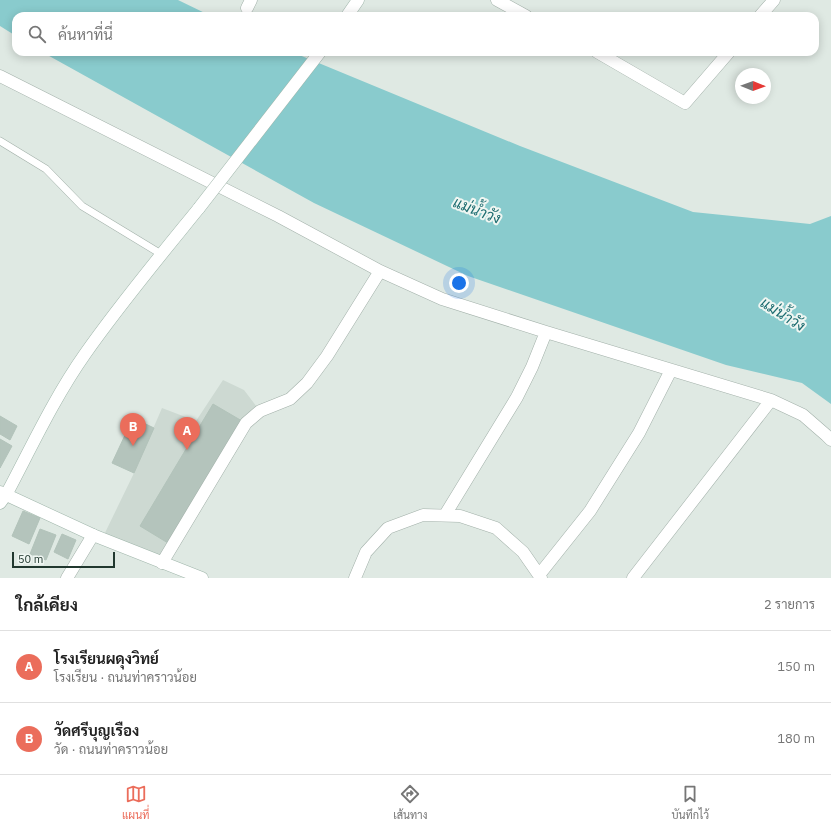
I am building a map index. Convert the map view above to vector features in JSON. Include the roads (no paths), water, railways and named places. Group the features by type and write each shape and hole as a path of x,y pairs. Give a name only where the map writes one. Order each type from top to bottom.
{"street":[{"path":"350,12 358,0"},
{"path":"497,0 519,12"},
{"path":"764,12 774,0"},
{"path":"202,578 93,536 2,496 55,402 84,355 161,254 199,208 317,56"},
{"path":"604,56 685,103 726,56"},
{"path":"0,76 278,216 380,271 442,299 771,400 803,415 831,440"},
{"path":"162,563 246,423 260,411 290,399 307,383 327,356 380,271"},
{"path":"446,515 463,484 517,396 532,367 546,332"},
{"path":"355,578 366,552 388,528 423,515 460,516 496,528 523,552 540,576 590,511 639,432 671,370"},
{"path":"633,578 771,400"},
{"path":"67,578 93,536"}],"lane":[{"path":"0,141 46,169 82,206 161,254"}],"water":[{"path":"0,0 178,0 203,12 12,12 12,34 0,26"},
{"name":"แม่น้ำวัง","path":"49,56 302,56 520,146 693,212 810,224 831,216 831,404 802,383 726,365 468,276 314,203"}],"place":[{"name":"วัดศรีบุญเรือง","path":"133,446"},
{"name":"โรงเรียนผดุงวิทย์","path":"187,450"}]}
